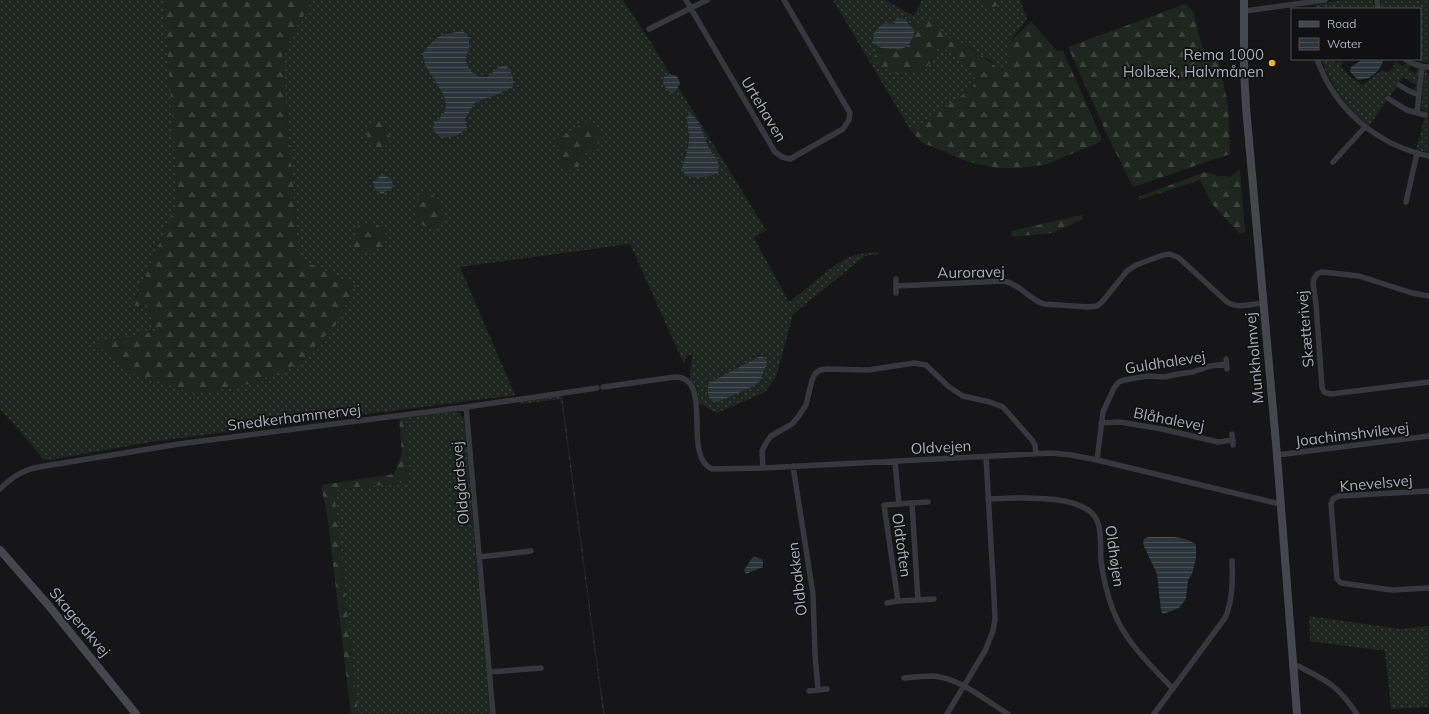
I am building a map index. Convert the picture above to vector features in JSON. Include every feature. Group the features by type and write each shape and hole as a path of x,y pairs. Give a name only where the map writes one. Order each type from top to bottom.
{"street":[{"path":"686,0 691,8"},
{"path":"649,29 706,0"},
{"name":"Urtehaven","path":"691,8 775,152 782,157 790,159 843,129 849,120 850,113 784,0"},
{"name":"Munkholmvej","path":"1244,0 1244,72 1246,107 1277,455 1297,714"},
{"path":"1244,11 1308,4 1325,0"},
{"path":"1317,60 1327,82 1340,101 1365,127 1388,142 1429,156"},
{"path":"1406,60 1410,63 1422,67 1429,67"},
{"path":"1417,113 1422,67"},
{"path":"1399,85 1419,95"},
{"path":"1389,99 1407,110 1425,115"},
{"path":"1333,162 1365,127"},
{"path":"1406,202 1417,153"},
{"name":"Auroravej","path":"896,286 1004,281 1021,288 1040,302 1050,305 1094,307 1100,305 1131,268 1143,262 1170,254 1179,258 1232,305 1237,306 1263,303"},
{"name":"Skætterivej","path":"1429,296 1412,293 1359,276 1342,273 1322,272 1317,274 1313,283 1322,387 1324,392 1331,394 1429,382"},
{"path":"896,279 896,293"},
{"path":"763,468 762,451 766,443 771,436 792,424 798,417 806,405 812,380 817,372 827,369 879,369 914,363 928,366 949,387 963,396 990,402 1003,407 1032,440 1035,445 1036,454"},
{"name":"Guldhalevej","path":"1096,460 1103,412 1114,388 1122,380 1148,376 1164,377 1193,372 1210,366 1226,364"},
{"name":"Snedkerhammervej","path":"0,489 15,476 36,468 179,444 466,407 669,378"},
{"name":"Oldvejen","path":"669,378 684,378 689,382 692,388 696,410 698,450 705,465 712,469 1063,454 1096,460 1280,504"},
{"name":"Oldgårdsvej","path":"466,407 492,714"},
{"name":"Blåhalevej","path":"1101,423 1120,422 1162,428 1218,442 1233,440"},
{"name":"Joachimshvilevej","path":"1277,455 1429,436"},
{"path":"947,714 990,640 994,625 986,457"},
{"name":"Oldtoften","path":"895,462 899,504"},
{"name":"Oldbakken","path":"793,466 813,594 818,690"},
{"name":"Knevelsvej","path":"1429,491 1339,496 1333,499 1331,504 1337,579 1341,584 1398,590 1429,588"},
{"name":"Oldhøjen","path":"988,499 1036,497 1054,499 1080,506 1092,513 1099,525 1104,578 1116,618 1127,638 1137,651 1173,689"},
{"path":"912,503 928,502"},
{"name":"Oldtoften","path":"898,602 884,506 899,504 912,503 918,600"},
{"name":"Skagerakvej","path":"0,550 49,606 136,714"},
{"path":"479,557 531,551"},
{"path":"1154,714 1225,618 1232,592 1232,561"},
{"path":"886,603 934,599"},
{"path":"1293,666 1298,666 1327,681 1343,695 1357,714"},
{"path":"489,672 541,668"},
{"path":"904,678 937,677 950,680 963,686 1008,714"},
{"path":"809,691 827,689"}],"green space":[{"path":"0,0 168,0 164,3 178,200 133,305 147,305 156,331 94,343 133,373 196,394 254,383 356,284 299,259 282,55 312,0 623,0 650,41 766,230 754,238 789,302 832,268 850,257 859,254 878,252 878,254 865,256 793,314 776,377 765,392 717,413 699,403 697,388 690,378 692,354 686,357 684,364 630,244 460,267 515,395 157,441 48,460 43,459 0,409"},
{"path":"168,0 312,0 282,55 299,259 356,284 338,322 299,363 254,383 196,394 133,373 93,343 156,331 147,305 133,306 178,200 164,3"},
{"path":"833,0 885,0 914,16 922,0 1020,0 1027,19 1009,43 1008,65 1000,72 990,60 969,47 943,35 933,19 920,24 910,25 908,22 895,24 872,43 881,48 873,58 931,62 939,46 962,58 975,72 974,87 911,131"},
{"path":"983,0 1000,0 996,6 990,8 984,6 982,2"},
{"path":"1344,0 1373,0 1375,8 1314,8 1319,4"},
{"path":"1380,0 1429,0 1429,63 1417,60 1421,60 1421,8 1382,8"},
{"path":"1185,4 1193,11 1204,54 1219,62 1228,106 1230,154 1133,187 1109,139 1068,47"},
{"path":"933,18 943,35 981,55 1001,72 1008,64 1009,43 1031,21 1057,51 1063,51 1102,139 1098,143 1047,164 1022,168 997,168 969,162 921,142 911,131 974,87 975,72 962,58 939,46 933,59 926,67 922,70 907,73 892,73 873,58 881,48 899,50 914,30 910,25 920,24"},
{"path":"1321,60 1334,60 1335,63 1341,61 1343,64 1340,65 1350,77 1363,85 1381,71 1388,72 1393,69 1395,61 1403,67 1406,63 1410,65 1408,70 1416,73 1418,68 1420,70 1418,89 1414,89 1416,85 1403,77 1369,126 1340,96"},
{"path":"1425,70 1427,70 1427,74 1429,75 1429,152 1416,150 1426,112 1421,108"},
{"path":"376,121 383,123 390,137 389,144 380,149 367,140 368,127"},
{"path":"585,122 596,127 603,137 599,143 584,155 577,170 564,170 560,159 557,140"},
{"path":"1240,169 1245,232 1240,234 1212,204 1200,180 1139,200 1138,197 1205,172 1218,176 1230,177"},
{"path":"425,190 435,197 446,217 442,223 431,229 415,221 420,192"},
{"path":"1082,215 1083,219 1052,233 1012,237 1011,231"},
{"path":"372,223 383,229 388,238 379,248 375,250 357,252 352,247 358,226"},
{"path":"562,396 605,714 603,714 561,399 521,404 520,401"},
{"path":"457,411 464,420 490,714 358,714 334,490 409,482 405,418"},
{"path":"399,418 405,418 409,482 334,490 358,714 351,714 327,514 321,485 394,474 402,453"},
{"path":"1309,616 1400,629 1429,626 1429,707 1391,709 1385,651 1310,641"}],"water":[{"path":"896,18 905,19 914,30 914,35 908,46 899,50 881,48 872,43 876,30 884,23 895,24"},
{"path":"463,31 469,38 469,49 465,59 470,71 479,77 488,77 497,68 505,65 512,75 513,87 475,102 465,119 467,127 462,132 455,136 440,137 433,130 434,123 443,115 446,106 445,98 429,72 423,53 432,42 440,36"},
{"path":"1362,60 1383,60 1378,70 1369,78 1358,80 1350,71 1351,67"},
{"path":"670,74 677,76 680,83 676,91 672,93 668,91 663,84 664,77"},
{"path":"689,112 697,120 710,150 718,161 718,173 702,177 685,176 682,167 689,142 687,121"},
{"path":"383,174 392,180 393,187 382,194 375,189 373,183"},
{"path":"761,356 765,358 767,362 760,381 754,386 717,402 712,401 708,392 709,383"},
{"path":"1148,537 1186,539 1196,545 1196,558 1192,574 1188,580 1186,599 1179,608 1163,614 1161,611 1157,574 1143,544 1144,539"},
{"path":"755,557 763,561 763,567 746,574 744,570 752,558"}],"place":[{"name":"Rema 1000 Holbæk, Halvmånen","path":"1272,63"}]}
